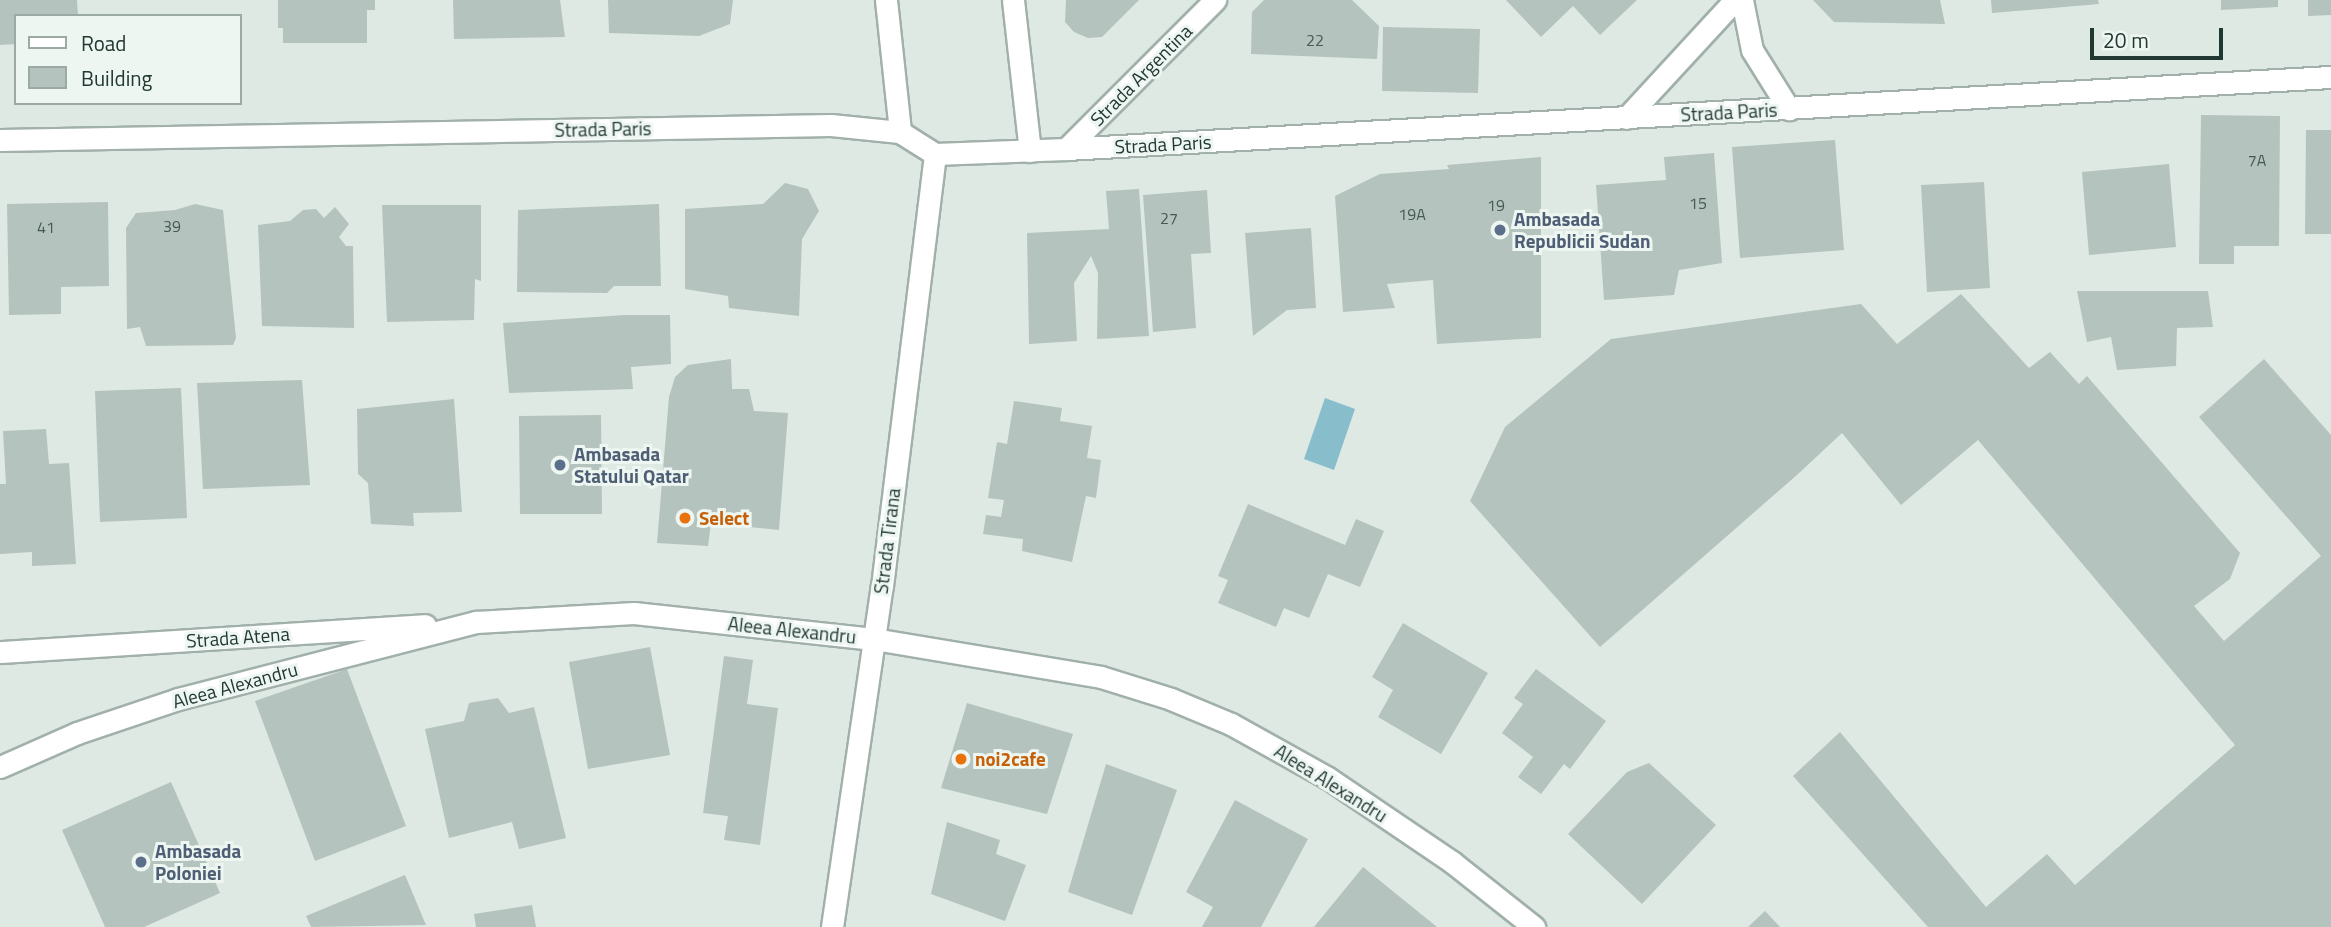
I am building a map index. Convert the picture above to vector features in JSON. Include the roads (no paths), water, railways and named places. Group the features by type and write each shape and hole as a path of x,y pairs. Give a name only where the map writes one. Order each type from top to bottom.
{"street":[{"path":"886,0 900,132"},
{"path":"1013,0 1030,150"},
{"name":"Strada Argentina","path":"1066,149 1215,0"},
{"path":"1626,118 1735,0"},
{"path":"1742,0 1752,50 1789,109"},
{"name":"Strada Paris","path":"0,140 831,125 900,132 935,154 1066,149 2331,77"},
{"name":"Strada Tirana","path":"832,927 874,639 935,154"},
{"name":"Aleea Alexandru","path":"0,767 77,733 178,699 476,622 634,613 874,639 1101,677 1171,699 1231,724 1328,778 1452,862 1534,927"},
{"name":"Strada Atena","path":"0,652 476,622"}],"water":[{"path":"1325,398 1355,409 1334,470 1304,459"}],"place":[{"name":"Ambasada Republicii Sudan","path":"1500,230"},
{"name":"Ambasada Statului Qatar","path":"560,465"},
{"name":"Select","path":"685,518"},
{"name":"noi2cafe","path":"961,759"},
{"name":"Ambasada Poloniei","path":"141,862"}]}
